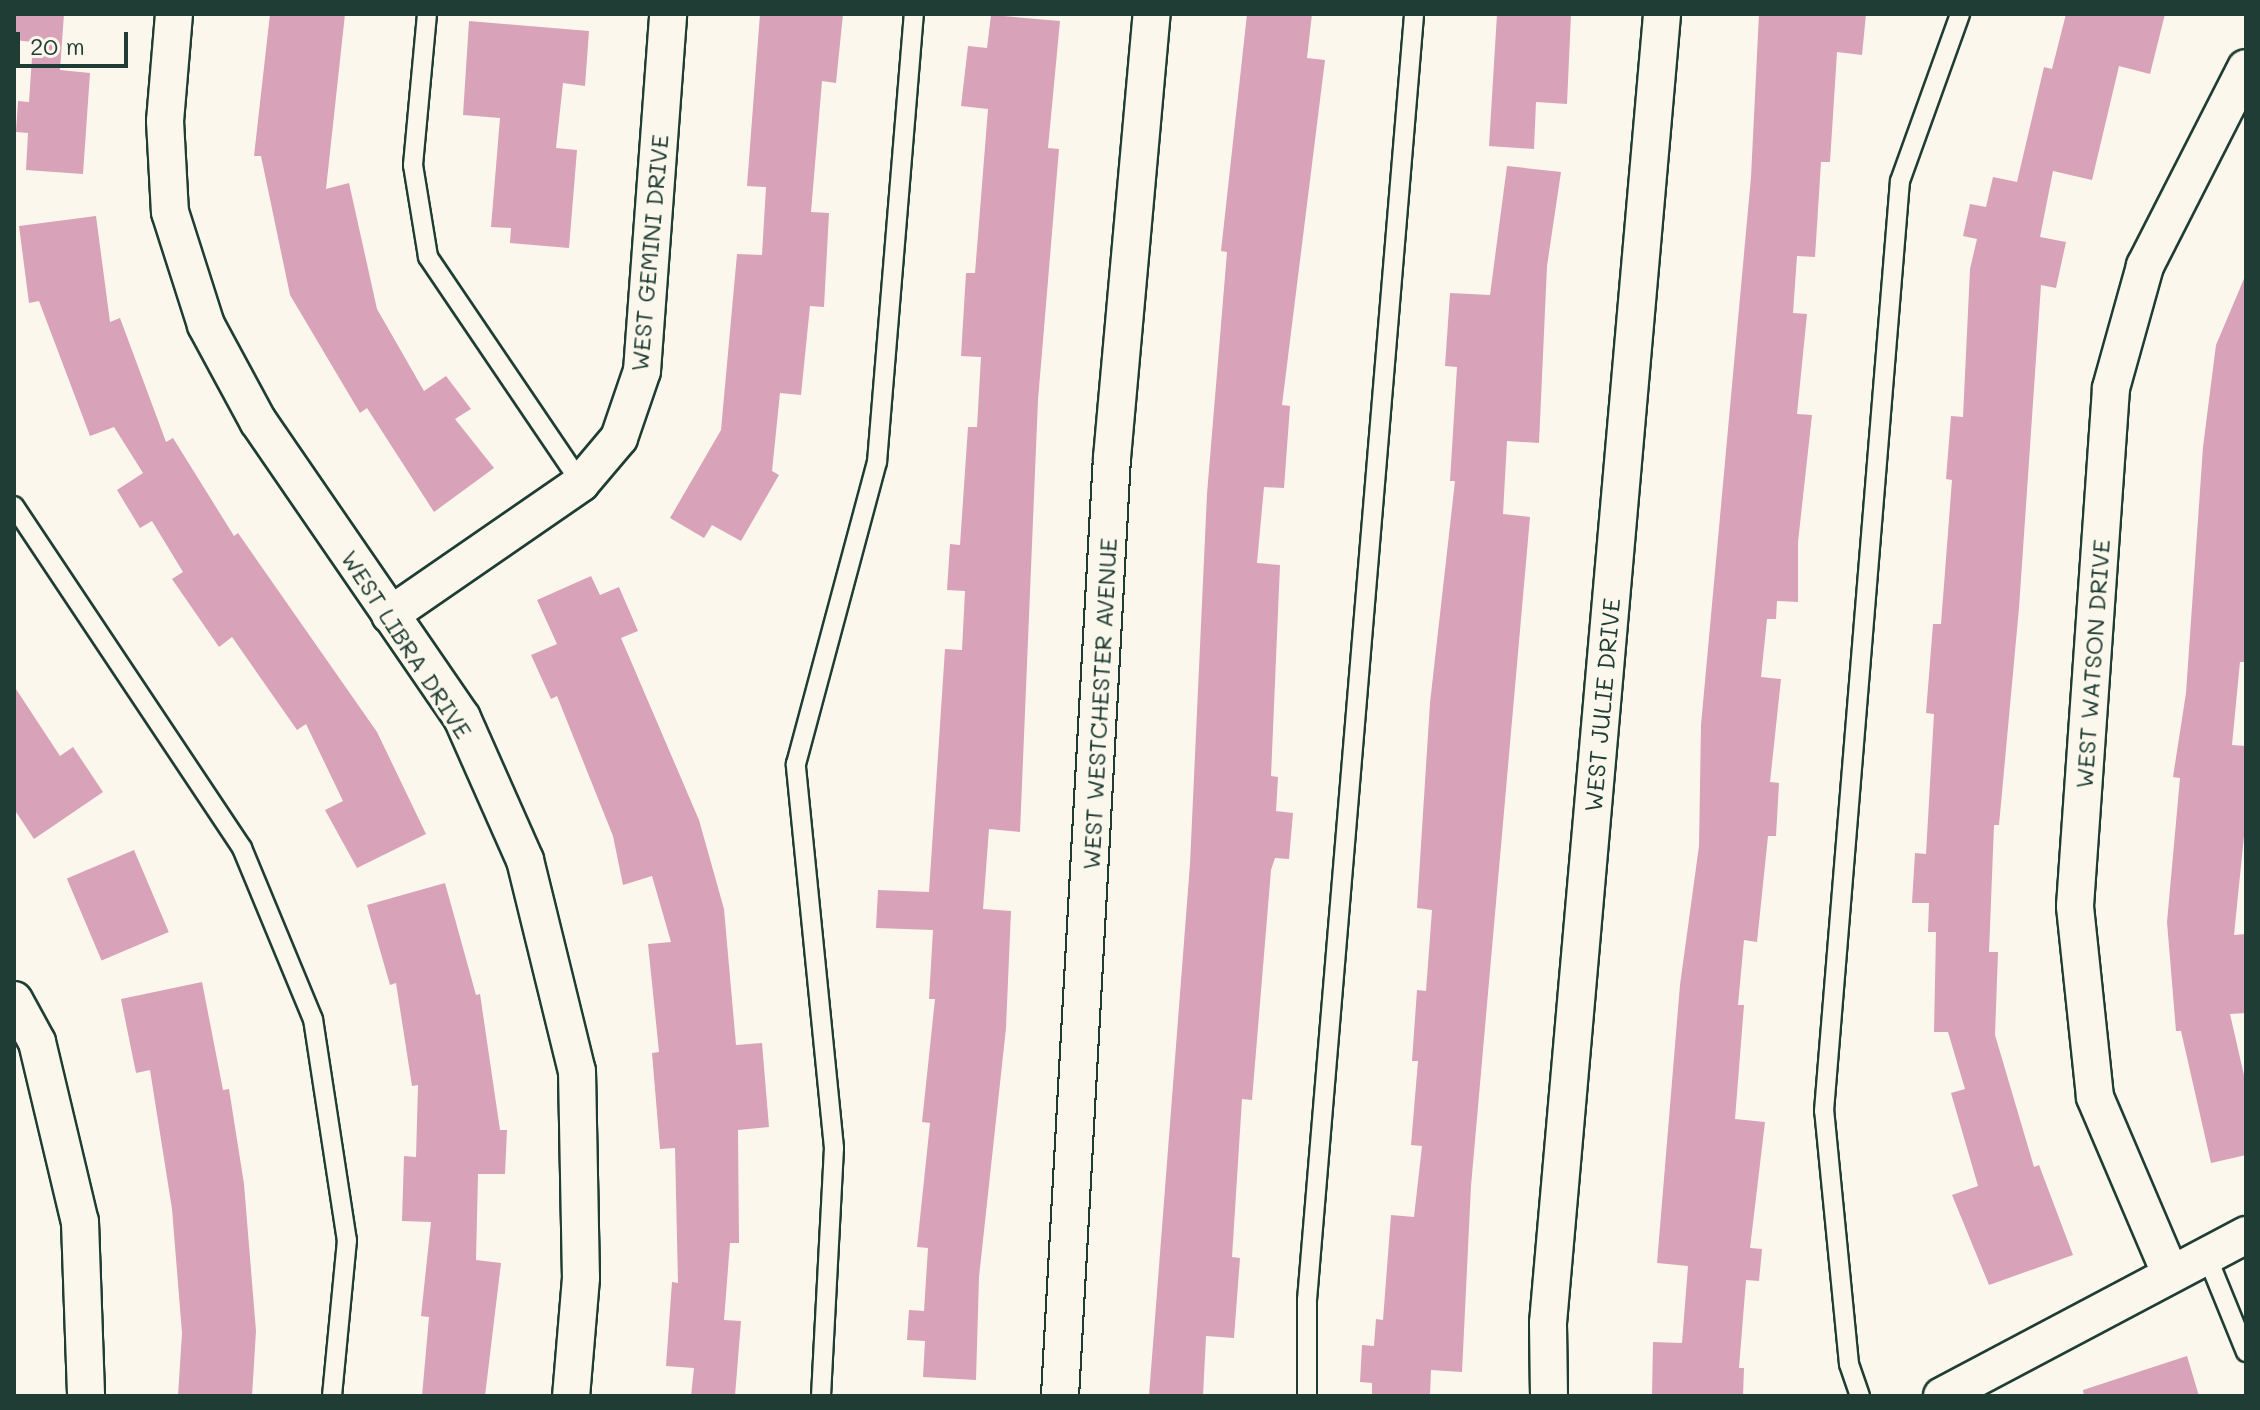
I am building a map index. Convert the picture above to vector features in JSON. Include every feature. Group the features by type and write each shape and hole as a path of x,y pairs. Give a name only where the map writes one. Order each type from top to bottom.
{"street":[{"name":"WEST LIBRA DRIVE","path":"174,14 165,121 170,212 206,325 258,421 462,718 525,860 577,1071 581,1278 571,1396"},
{"name":"WEST GEMINI DRIVE","path":"390,615 581,483 619,438 642,371 668,14"},
{"name":"WEST WESTCHESTER AVENUE","path":"1060,1396 1112,458 1152,14"},
{"name":"WEST JULIE DRIVE","path":"1549,1396 1548,1323 1662,14"},
{"name":"WEST WATSON DRIVE","path":"2170,1273 2095,1097 2075,906 2111,388 2145,266 2246,68"},
{"path":"14,1000 37,1042 80,1222 86,1396"},
{"path":"1942,1396 1993,1384 2170,1273 2246,1235"}],"lane":[{"path":"427,14 413,165 428,257 581,483"},
{"path":"821,1396 834,1148 796,764 877,462 914,14"},
{"path":"1307,1396 1307,1300 1414,14"},
{"path":"1860,1396 1849,1364 1824,1111 1900,181 1960,14"},
{"path":"14,506 242,848 313,1019 347,1240 332,1396"},
{"path":"2206,1254 2246,1352"}],"building":[{"path":"14,14 64,14 60,70 90,73 83,174 26,170 28,133 16,132 18,101 29,102 33,42 14,40"},
{"path":"270,14 345,14 326,189 349,183 377,309 424,391 446,376 471,409 455,419 494,468 434,512 367,408 360,413 290,295 261,156 254,156"},
{"path":"760,14 843,14 836,83 822,81 811,212 829,213 824,307 810,306 801,395 780,393 772,471 779,475 741,541 712,525 704,538 670,518 721,430 737,254 762,255 766,187 747,186"},
{"path":"1247,14 1312,14 1307,58 1325,60 1282,405 1290,406 1284,488 1264,487 1257,563 1280,565 1271,776 1278,777 1276,811 1293,813 1289,859 1275,858 1271,870 1252,1100 1242,1099 1232,1257 1240,1258 1234,1338 1206,1336 1203,1396 1149,1396 1190,864 1207,494 1227,252 1221,251"},
{"path":"1497,14 1571,14 1567,104 1536,102 1534,149 1489,146"},
{"path":"1759,14 1866,14 1862,55 1837,52 1830,162 1821,162 1815,257 1797,256 1793,313 1807,314 1797,414 1812,415 1798,542 1798,602 1777,601 1776,619 1767,619 1761,677 1781,679 1770,782 1779,783 1776,836 1768,836 1757,942 1744,940 1738,1005 1744,1005 1735,1119 1765,1122 1750,1248 1762,1249 1759,1281 1746,1280 1739,1368 1744,1368 1743,1396 1652,1396 1653,1342 1682,1343 1688,1266 1657,1263 1680,985 1699,846 1701,725 1751,177"},
{"path":"2066,14 2165,14 2150,74 2119,66 2092,180 2053,171 2040,237 2066,242 2056,288 2041,285 2019,608 1999,825 1994,825 1989,952 1998,952 1995,1035 2034,1167 2039,1165 2073,1255 1989,1285 1952,1195 1978,1186 1951,1093 1965,1089 1948,1032 1934,1032 1936,932 1928,932 1929,903 1912,903 1915,853 1926,854 1934,714 1926,713 1933,624 1941,624 1952,480 1946,479 1951,416 1963,417 1970,269 1977,239 1963,236 1970,204 1986,207 1993,177 2017,182 2044,67 2052,69"},
{"path":"991,15 1060,21 1048,148 1059,149 1038,400 1020,832 989,829 983,909 1011,911 1006,1028 979,1277 976,1380 923,1377 925,1341 907,1340 909,1310 924,1311 928,1248 917,1247 930,1123 922,1122 935,999 929,999 933,930 876,928 878,890 929,892 945,649 962,650 965,591 947,590 950,544 960,545 968,427 977,427 981,357 961,356 966,273 975,273 988,109 961,106 968,46 987,48"},
{"path":"469,21 589,31 585,86 563,83 556,148 577,150 569,248 510,243 511,228 491,227 500,118 463,115"},
{"path":"1507,166 1561,172 1547,266 1539,443 1507,441 1503,514 1530,517 1471,1186 1462,1372 1431,1370 1430,1396 1372,1396 1372,1383 1360,1382 1362,1345 1374,1346 1376,1319 1383,1320 1391,1215 1414,1217 1422,1146 1411,1145 1418,1061 1412,1061 1417,990 1426,991 1432,910 1417,908 1430,703 1455,481 1450,481 1457,367 1445,366 1450,293 1490,295"},
{"path":"96,216 110,322 120,318 166,442 173,438 234,536 238,533 377,732 426,834 357,868 325,810 343,801 306,724 297,730 232,637 219,647 172,579 183,572 152,521 140,528 117,490 143,473 114,427 90,436 39,301 29,303 19,226"},
{"path":"2246,274 2246,662 2240,662 2232,745 2246,746 2246,816 2234,935 2246,934 2246,1013 2230,1014 2246,1084 2246,1155 2211,1163 2181,1031 2176,1031 2167,922 2180,778 2173,777 2186,693 2203,447 2216,345"},
{"path":"591,576 600,595 619,587 638,631 621,638 699,820 724,909 736,1045 762,1043 769,1127 738,1130 739,1243 730,1243 724,1320 741,1321 735,1396 691,1396 694,1368 666,1366 672,1282 678,1283 675,1148 660,1149 652,1053 659,1052 648,944 671,942 652,876 623,885 613,836 557,696 551,699 531,655 557,644 537,600"},
{"path":"14,686 60,756 73,747 103,792 34,839 14,809"},
{"path":"134,850 169,932 102,960 67,879"},
{"path":"445,883 476,995 480,994 500,1130 507,1130 505,1174 478,1174 476,1260 501,1263 485,1396 422,1396 429,1317 421,1316 431,1222 402,1221 404,1156 416,1157 418,1085 412,1086 396,983 390,985 367,905"},
{"path":"202,982 223,1090 229,1089 244,1184 256,1331 252,1396 178,1396 182,1333 172,1209 150,1070 136,1073 121,999"},
{"path":"2187,1356 2199,1396 2084,1396 2083,1390"}]}
